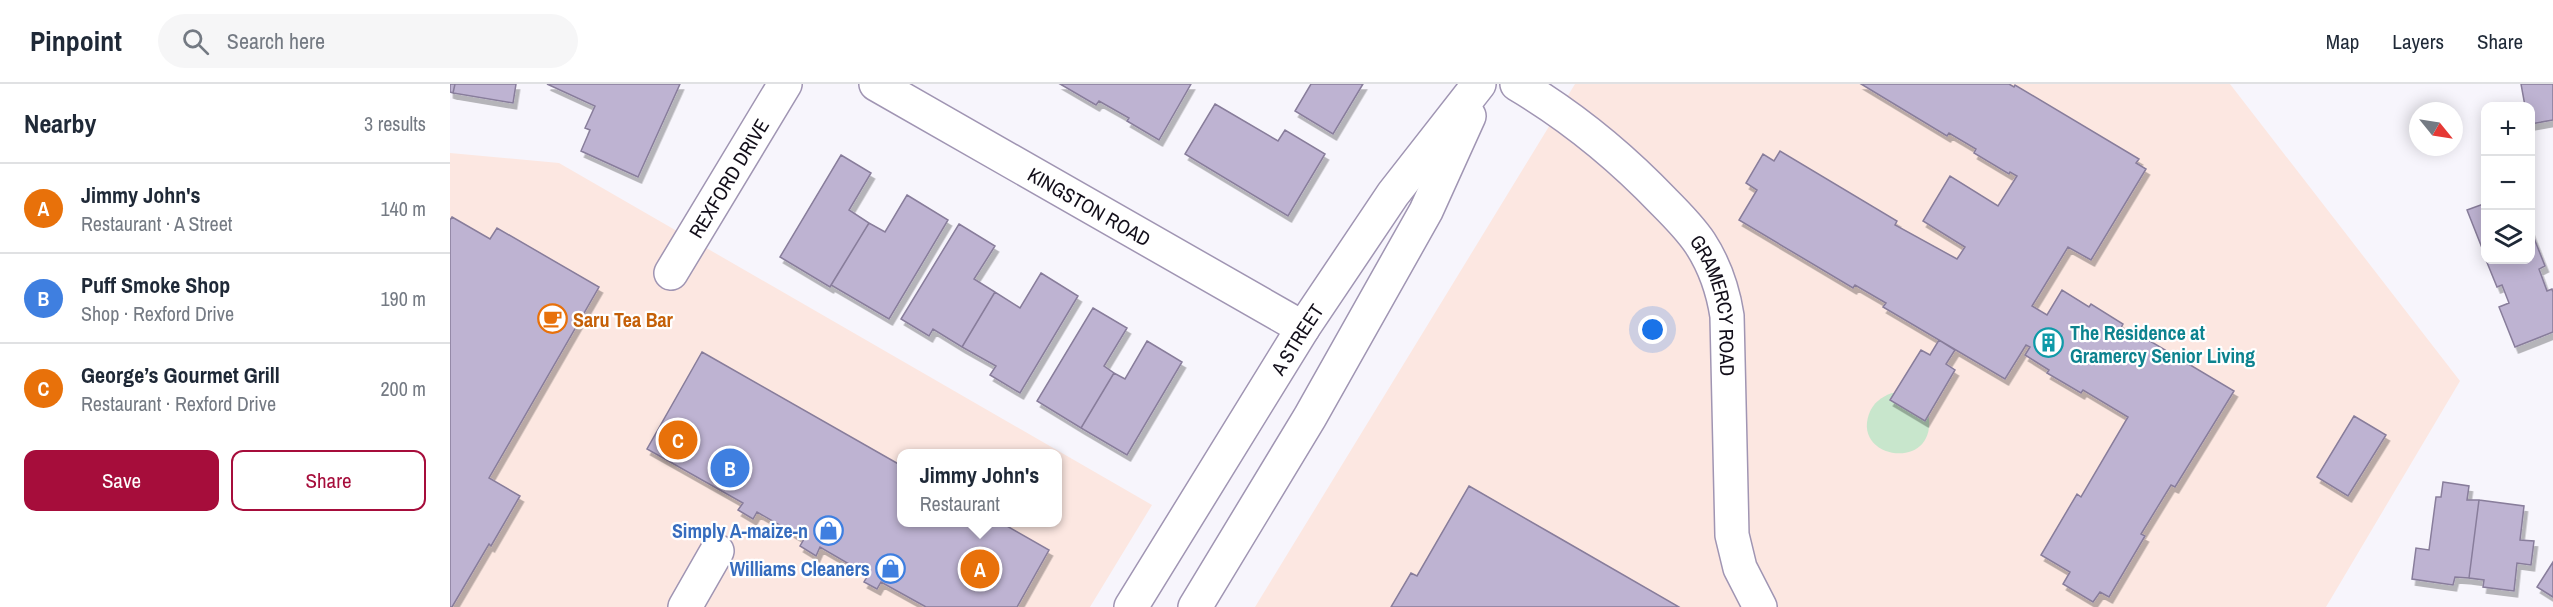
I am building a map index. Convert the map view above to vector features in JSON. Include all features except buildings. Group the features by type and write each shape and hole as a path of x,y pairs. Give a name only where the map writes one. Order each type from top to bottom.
{"main road":[{"name":"REXFORD DRIVE","path":"671,273 785,84"},
{"name":"KINGSTON ROAD","path":"876,84 1303,328"},
{"name":"A STREET","path":"1131,607 1303,328 1392,194 1479,84"},
{"path":"1195,607 1310,417 1426,211 1484,84"},
{"name":"GRAMERCY ROAD","path":"1517,84 1573,122 1639,176 1692,232 1714,268 1725,298 1727,316 1731,535 1740,568 1760,607"},
{"path":"685,607 717,551"}],"shaded area":[{"path":"1575,84 2230,84 2460,381 2326,607 1255,607"},
{"path":"450,153 559,163 1055,449 897,449 897,527 1062,527 1062,453 1152,505 1090,607 450,607"}],"green space":[{"path":"1892,393 1899,393 1928,413 1928,432 1921,445 1910,452 1897,453 1883,450 1873,442 1867,430 1869,414 1875,404"}],"place":[{"name":"Saru Tea Bar","path":"552,319"},
{"name":"The Residence at Gramercy Senior Living","path":"2049,343"},
{"name":"George’s Gourmet Grill","path":"678,440"},
{"name":"Puff Smoke Shop","path":"730,468"},
{"name":"Simply A-maize-n","path":"829,530"},
{"name":"Williams Cleaners","path":"891,568"},
{"name":"Jimmy John's","path":"980,569"}]}
